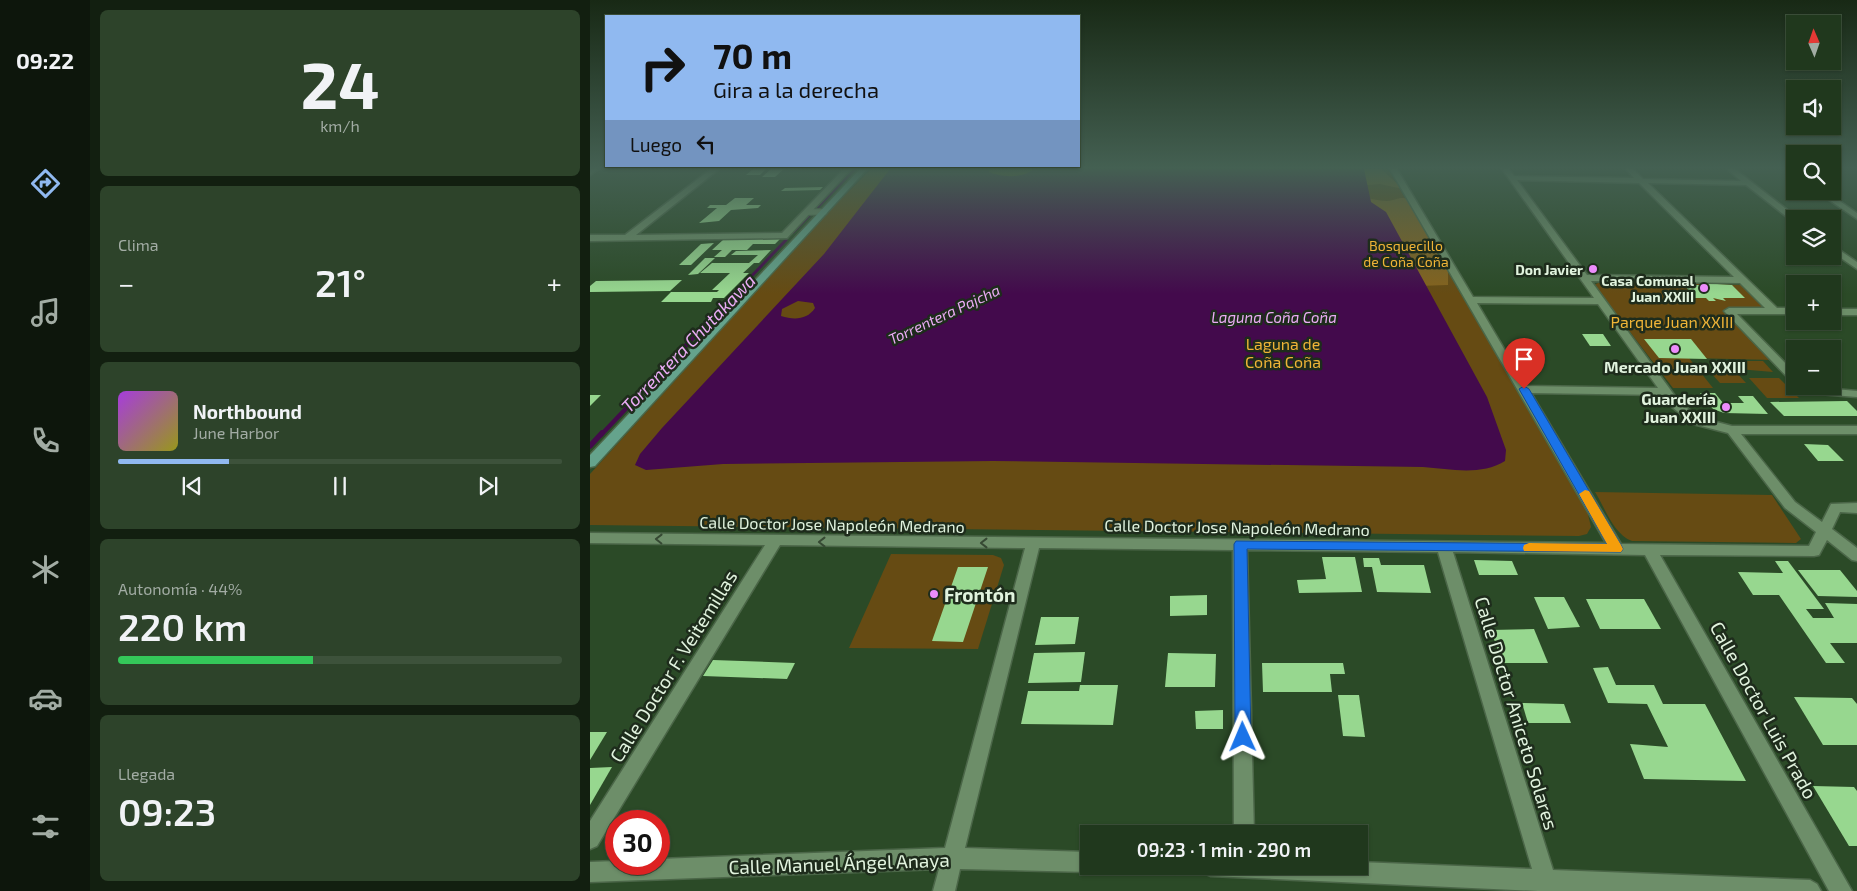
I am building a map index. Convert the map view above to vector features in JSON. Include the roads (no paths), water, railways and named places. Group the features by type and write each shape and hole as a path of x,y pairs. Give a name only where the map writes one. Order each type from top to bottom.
{"main road":[{"path":"590,462 801,236 814,212"}],"street":[{"path":"627,238 662,211"},
{"path":"1419,211 1616,549"},
{"path":"1534,211 1676,406 1688,416 1709,425 1732,430 1857,430"},
{"path":"1671,211 1774,311"},
{"path":"784,236 814,212"},
{"path":"590,238 801,236"},
{"path":"1841,254 1857,266"},
{"path":"1583,278 1743,280"},
{"path":"1472,300 1599,301"},
{"path":"1786,311 1729,311 1786,370"},
{"path":"1841,312 1857,312"},
{"path":"1524,389 1666,392"},
{"path":"1841,393 1857,394"},
{"path":"1732,430 1790,505 1823,528 1857,556"},
{"name":"Calle Doctor Jose Napoleón Medrano","path":"590,538 1814,551 1823,528 1836,507 1857,508"},
{"name":"Calle Doctor F. Veitemillas","path":"590,839 775,541"},
{"path":"944,891 1033,543"},
{"path":"1240,544 1244,825"},
{"name":"Calle Doctor Aniceto Solares","path":"1444,547 1547,886"},
{"name":"Calle Doctor Luis Prado","path":"1649,549 1841,891"},
{"name":"Calle Manuel Ángel Anaya","path":"590,872 952,858 1080,862"},
{"path":"1368,875 1547,886 1810,891"}],"water":[{"name":"Laguna Coña Coña","path":"858,211 1384,211 1487,397 1506,450 1505,461 1496,466 1476,470 1423,467 993,461 723,464 646,470 635,465 640,454 824,254","holes":["798,301 813,303 815,308 808,315 800,318 781,316 782,309"]}],"waterway":[{"name":"Torrentera Chutakawa","path":"793,232 814,211"},
{"name":"Torrentera Chutakawa","path":"744,284 786,240"},
{"name":"Torrentera Chutakawa","path":"601,435 745,283"},
{"name":"Torrentera Chutakawa","path":"590,446 602,433"}],"place":[{"name":"Don Javier","path":"1593,269"},
{"name":"Casa Comunal Juan XXIII","path":"1704,288"},
{"name":"Mercado Juan XXIII","path":"1675,349"},
{"name":"Guardería Juan XXIII","path":"1726,407"},
{"name":"Frontón","path":"934,594"}],"park label":[{"name":"Bosquecillo de Coña Coña","path":"1406,254"},
{"name":"Parque Juan XXIII","path":"1672,321"},
{"name":"Laguna de Coña Coña","path":"1283,352"}],"water label":[{"name":"Torrentera Pajcha","path":"944,314"}]}
